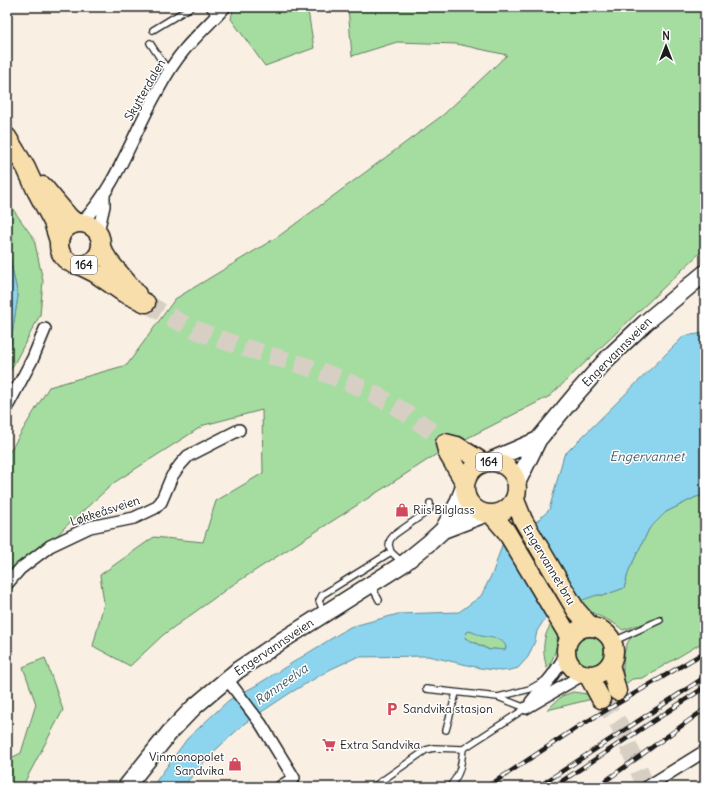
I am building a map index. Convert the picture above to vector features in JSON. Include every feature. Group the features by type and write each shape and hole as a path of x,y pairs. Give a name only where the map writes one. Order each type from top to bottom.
{"main road":[{"name":"164","path":"7,137 26,168 54,225 59,241 59,248 64,258 70,263 81,266 95,273 124,293 146,303 109,261 90,225 79,223 69,217 26,168"},
{"path":"59,241 66,228 79,223"},
{"name":"164","path":"81,266 94,260 99,254 99,240"},
{"name":"Engervannsveien","path":"516,491 538,440 577,393 608,358 645,323 705,272"},
{"name":"Engervannsveien","path":"485,462 538,440"},
{"name":"164","path":"489,514 476,511 465,496 464,485 448,454 445,443 457,446 485,462 495,462 509,469 514,475 516,491"},
{"name":"164","path":"464,485 467,476 472,470 485,462"},
{"name":"Engervannsveien","path":"443,530 456,505 464,485"},
{"path":"489,514 506,510 516,491"},
{"name":"Engervannet bru","path":"516,491 523,520 576,610 591,627"},
{"name":"Engervannsveien","path":"126,787 170,732 194,707 231,686 261,654 403,564 443,530 489,514"},
{"name":"Engervannet bru","path":"489,514 506,531 560,619 568,647"},
{"name":"164","path":"591,627 602,630 608,635 612,642"},
{"path":"568,647 578,630 591,627"},
{"path":"586,675 600,673 610,664 614,652 612,642"},
{"name":"164","path":"568,647 571,665 576,670 586,675 601,699"},
{"path":"610,664 617,691"}],"street":[{"name":"Skytterdalen","path":"79,223 92,212 104,197 147,111 169,72 185,49 225,7"},
{"name":"Skytterdalen","path":"99,240 104,197"},
{"path":"7,407 30,364 45,329"},
{"name":"Løkkeåsveien","path":"7,584 20,569 50,546 90,527 134,518 155,508 161,502 172,476 188,456 239,430"},
{"path":"526,708 552,676 568,647"},
{"path":"526,708 586,675"},
{"path":"231,686 256,719 294,778 280,787"},
{"path":"647,787 705,750"}],"lane":[{"path":"153,30 191,7"},
{"path":"209,7 216,17"},
{"path":"150,43 169,72"},
{"path":"403,564 391,552 389,545 390,540 394,535 428,511 430,508 430,503"},
{"path":"324,614 319,601 322,595 391,552"},
{"path":"371,585 380,600"},
{"path":"612,642 660,620"},
{"path":"498,697 530,689 552,676"},
{"path":"426,690 498,697 526,708"},
{"path":"446,730 456,693"},
{"path":"373,787 426,750 434,748 463,749 526,708"},
{"path":"450,787 457,779 463,749"}],"green space":[{"path":"236,7 313,7 308,11 314,48 265,66 231,19 233,10"},
{"path":"348,7 705,7 705,248 550,396 440,452 231,586 163,635 130,666 93,646 104,603 100,575 154,537 203,542 216,501 263,473 262,410 204,425 115,482 65,527 12,585 7,599 7,456 49,387 127,365 175,299 279,236 443,115 507,55 457,44 397,42 352,56"},
{"path":"7,201 34,239 43,281 40,315 7,377 7,357 9,354 18,296 7,245"},
{"path":"705,495 705,641 643,678 632,679 623,686 624,653 628,641 640,632 638,625 623,630 612,622 590,611 580,600 597,595 605,595 624,588 629,570 649,529 666,512 696,497"},
{"path":"553,622 557,631 557,645 554,656 547,668 544,656 544,644 549,627"},
{"path":"469,631 501,640 505,643 505,650 490,650 465,638 466,633"},
{"path":"590,637 600,641 604,651 600,661 590,665 580,661 576,651 580,641"},
{"path":"45,658 63,710 22,787 7,787 7,760 21,753 36,704 23,667"},
{"path":"573,692 587,694 592,699 547,710 562,696"}],"water":[{"path":"7,245 18,296 9,354 7,357"},
{"name":"Engervannet","path":"705,333 705,495 696,497 666,512 649,529 629,570 624,588 605,595 597,595 563,607 544,620 537,631 535,641 528,657 518,668 511,670 501,671 480,668 428,656 357,657 331,669 290,693 245,723 209,756 183,787 152,787 187,739 229,700 255,686 350,627 398,614 459,612 481,596 493,572 502,545 520,537 549,510 564,455 684,336","holes":["469,631 481,636 502,641 506,647 505,650 489,650 465,638 466,633"]}],"tunnel":[{"path":"146,303 201,332 333,376 363,389 412,417 445,443"},
{"path":"601,699 619,724 646,787"}],"railway":[{"path":"487,787 576,728 705,652"},
{"path":"538,787 705,677"},
{"path":"553,787 705,687"},
{"path":"597,787 705,709"}],"place":[{"name":"Riis Bilglass","path":"402,510"},
{"name":"Sandvika stasjon","path":"392,709"},
{"name":"Extra Sandvika","path":"329,745"},
{"name":"Vinmonopolet Sandvika","path":"235,764"}],"water label":[{"name":"Rønneelva","path":"281,684"}]}
